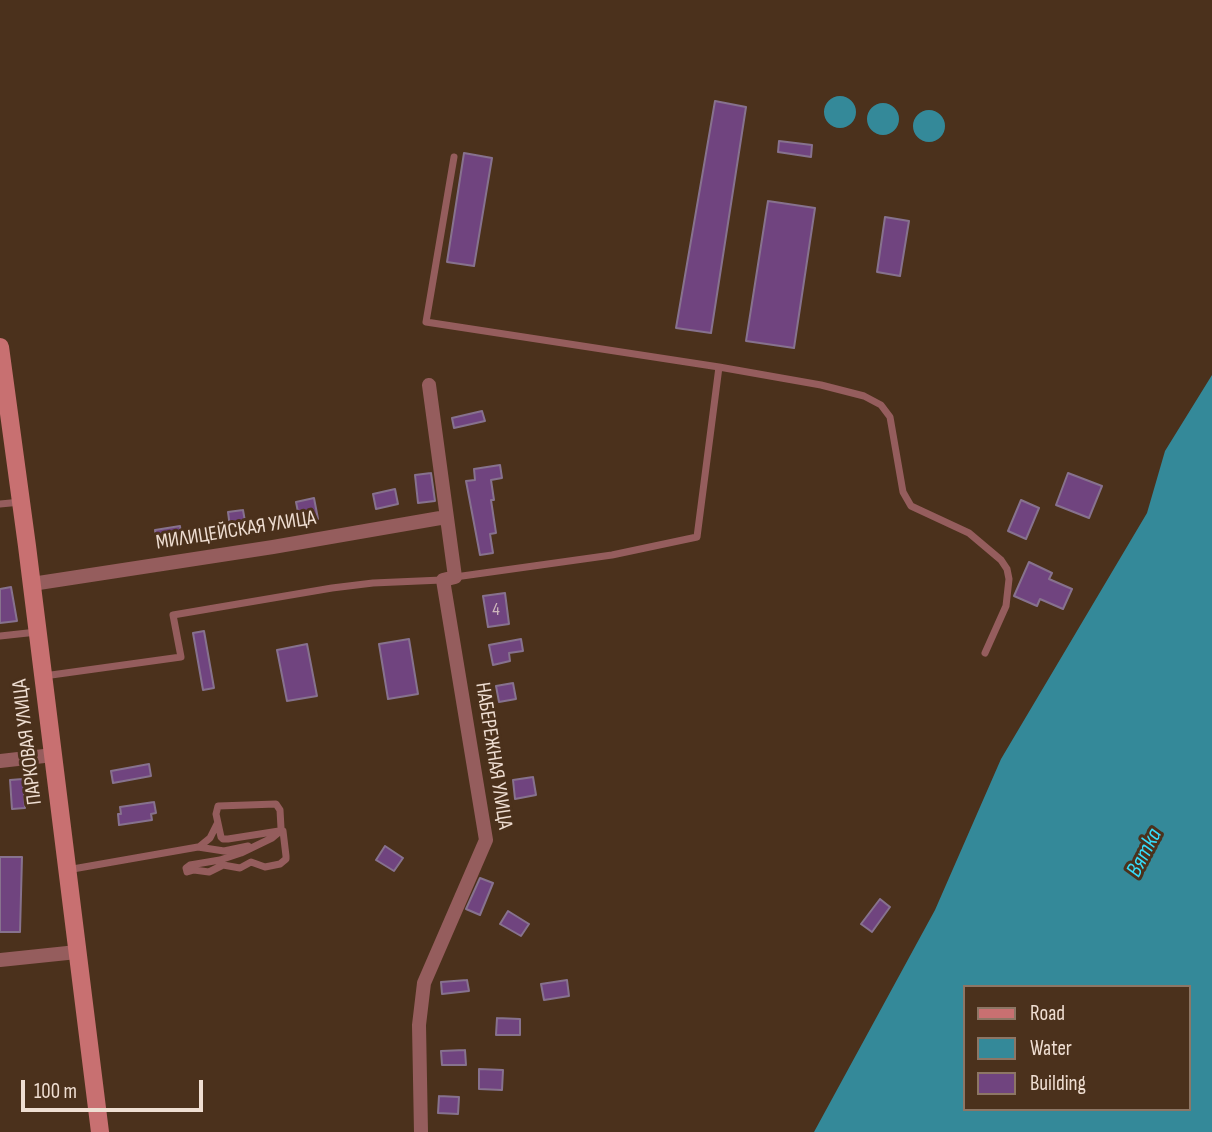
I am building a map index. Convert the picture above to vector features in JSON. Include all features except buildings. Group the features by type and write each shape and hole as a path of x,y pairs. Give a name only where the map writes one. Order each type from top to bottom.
{"street":[{"name":"ПАРКОВАЯ УЛИЦА","path":"0,347 22,502 100,1132"},
{"name":"НАБЕРЕЖНАЯ УЛИЦА","path":"421,1132 419,1025 424,983 486,839 449,579 446,517 429,385"},
{"name":"МИЛИЦЕЙСКАЯ УЛИЦА","path":"32,584 446,517"},
{"path":"0,761 53,755"},
{"path":"0,960 77,952"}],"lane":[{"path":"454,157 426,322 821,385 864,396 881,405 890,417 903,492 911,506 969,533 1001,560 1007,569 1009,579 1006,606 985,653"},
{"path":"43,676 181,657 173,615 332,588 449,579 612,555 697,537 719,367"},
{"path":"0,505 22,502"},
{"path":"0,636 38,632"},
{"path":"221,837 228,839 281,831 287,832 286,859 280,864 265,866 251,862 240,868 223,865 205,873 194,870 187,872 186,869 190,865 229,857 272,838 281,831 278,806 271,803 218,806 215,810 224,851"},
{"path":"198,847 210,838 218,824"},
{"path":"66,870 198,847 224,851 257,845"}],"water":[{"path":"840,96 851,101 856,112 851,123 840,128 829,123 824,112 829,101"},
{"path":"883,103 894,108 899,119 894,130 883,135 872,130 867,119 872,108"},
{"path":"929,110 940,115 945,126 940,137 929,142 918,137 913,126 918,115"},
{"name":"Вятка","path":"1212,375 1212,1132 814,1132 935,910 1001,759 1147,513 1165,451"}]}
